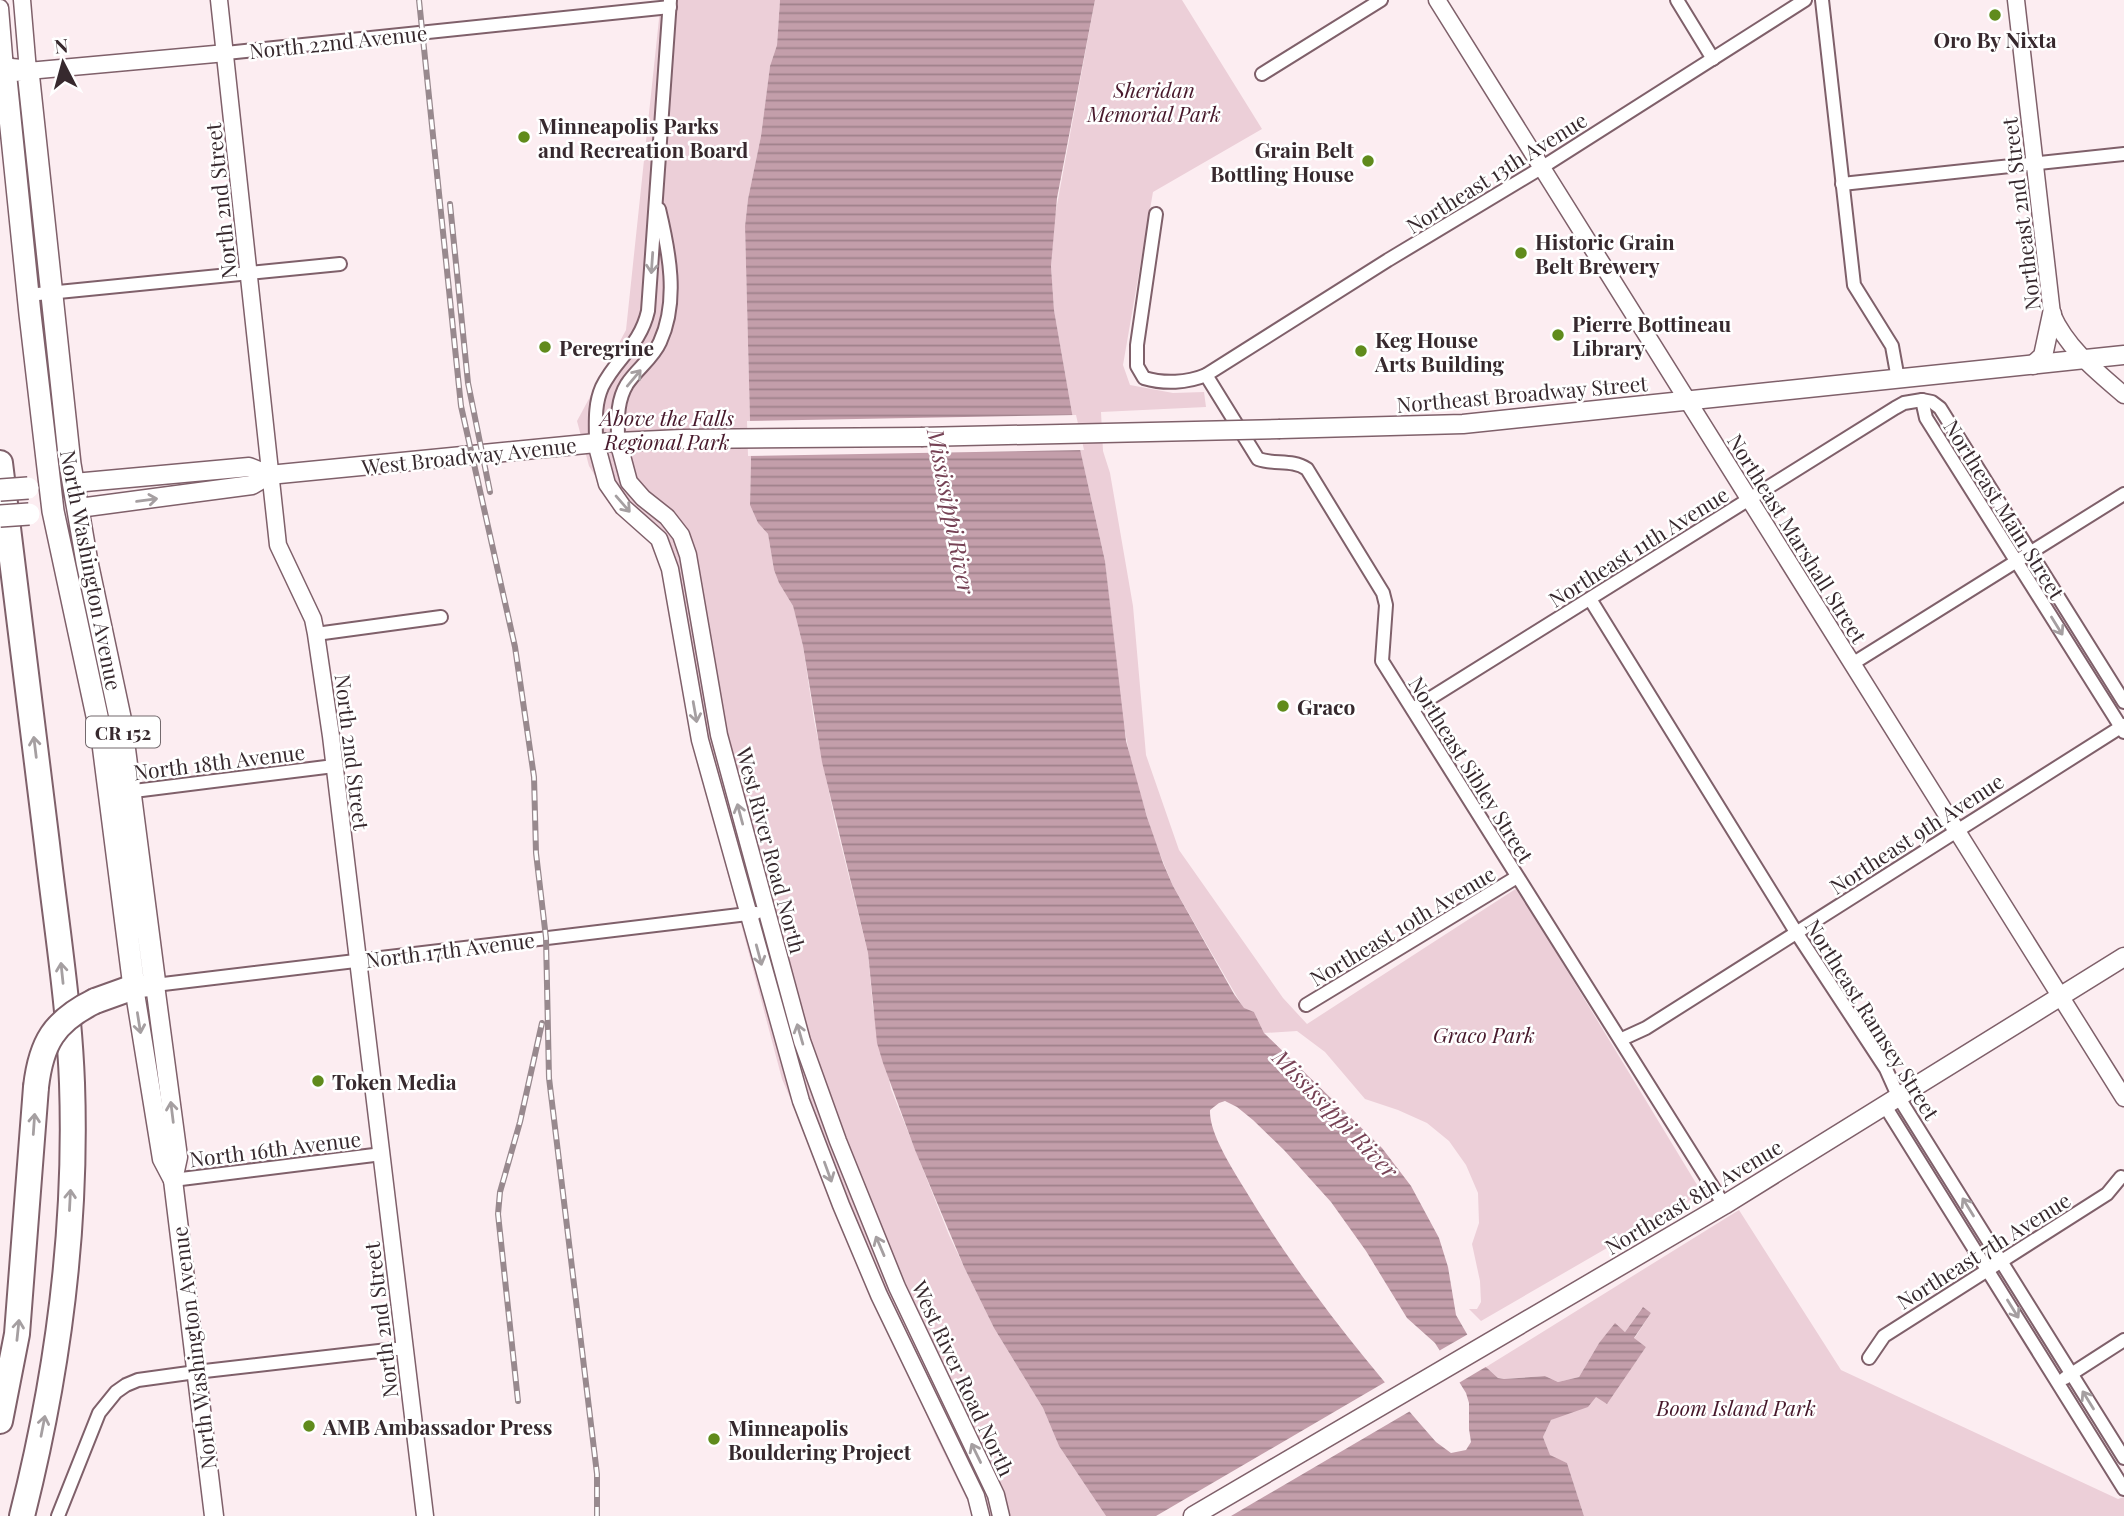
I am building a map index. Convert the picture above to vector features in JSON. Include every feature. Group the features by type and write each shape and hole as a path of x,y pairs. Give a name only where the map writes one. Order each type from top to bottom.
{"highway":[{"path":"0,463 58,936 72,1081 72,1175 64,1298 37,1455 21,1516"},
{"path":"0,1421 18,1334 40,1063 54,1030 76,1011 145,986"}],"main road":[{"name":"North Washington Avenue","path":"11,68 50,293 53,485"},
{"name":"North Washington Avenue","path":"11,68 28,295 53,485 67,509 88,562 121,722 132,791 145,986 162,1159 173,1180 214,1516"},
{"path":"2033,365 2043,356 2052,314"},
{"name":"Northeast Broadway Street","path":"921,437 1463,424 2124,355"},
{"name":"West Broadway Avenue","path":"0,516 252,485 269,475 596,443 682,439 921,437"},
{"name":"West Broadway Avenue","path":"0,490 249,467 269,475"},
{"name":"North Washington Avenue","path":"67,509 109,794 145,986"},
{"name":"Northeast 8th Avenue","path":"1193,1516 1724,1205 2124,957"}],"street":[{"name":"North Washington Avenue","path":"11,68 22,0"},
{"name":"North 2nd Street","path":"219,0 269,475 281,554 313,619 316,634 425,1516"},
{"path":"1262,74 1381,0"},
{"name":"Northeast Marshall Street","path":"1437,0 2124,1098"},
{"path":"1677,0 1713,58"},
{"name":"Northeast 13th Avenue","path":"1206,375 1541,168 1805,0"},
{"path":"1822,0 1854,285 1892,346 1898,379"},
{"name":"Northeast 2nd Street","path":"2017,0 2052,314 2058,328 2083,360 2124,395"},
{"name":"North 22nd Avenue","path":"11,68 226,53 670,4"},
{"name":"West River Road North","path":"670,4 648,312 644,330 602,388 596,407 596,443 607,484 623,507 659,540 670,569 700,740 801,1101 879,1295 976,1496 981,1516"},
{"name":"North Washington Avenue","path":"0,8 11,68"},
{"path":"1842,184 2124,154"},
{"name":"West River Road North","path":"656,195 669,257 668,315 660,343 627,383 619,403 618,442 629,482 643,498 667,517 681,535 688,555 719,735 802,1041 817,1085 897,1287 996,1495 1001,1516"},
{"path":"1156,214 1138,338 1137,366 1144,378 1152,380 1194,380 1206,375"},
{"path":"28,295 340,264"},
{"name":"Northeast Sibley Street","path":"1206,375 1258,459 1269,463 1300,464 1307,469 1382,593 1386,605 1382,661 1724,1205"},
{"name":"Northeast 11th Avenue","path":"1413,709 1895,408 1904,403 1922,400"},
{"name":"Northeast Main Street","path":"2123,728 1926,418 1922,400 1932,402 1940,408 2124,702"},
{"path":"1852,664 2124,494"},
{"name":"Northeast Ramsey Street","path":"1590,599 1796,932 1885,1069 1892,1102 1989,1270 2124,1489"},
{"path":"316,634 440,617"},
{"name":"Northeast 9th Avenue","path":"1622,1039 1646,1028 1955,831 2123,728"},
{"name":"North 18th Avenue","path":"109,794 334,766"},
{"name":"Northeast 10th Avenue","path":"1306,1005 1517,877"},
{"name":"North 17th Avenue","path":"145,986 767,912"},
{"name":"Northeast Ramsey Street","path":"1892,1102 2002,1262 2124,1458"},
{"name":"North 16th Avenue","path":"173,1180 382,1154"},
{"name":"Northeast 7th Avenue","path":"1869,1358 1884,1336 2107,1194 2121,1177"},
{"path":"879,1295 897,1287"},
{"path":"2059,1382 2124,1340"},
{"path":"58,1516 99,1413 116,1392 138,1380 405,1348"},
{"path":"946,1434 963,1425"}],"green space":[{"name":"Above the Falls Regional Park","path":"661,0 780,0 777,45 770,66 745,226 750,505 758,523 768,534 774,570 793,606 803,646 814,720 835,821 868,953 873,1008 891,1089 949,1235 994,1328 1043,1408 1059,1446 1106,1516 971,1516 971,1508 936,1437 782,1079 693,742 661,567 649,541 618,513 589,466 577,421 626,330"},
{"path":"1095,0 1182,0 1262,129 1153,192 1123,365 1130,385 1173,393 1204,392 1206,407 1101,412 1103,451 1110,473 1133,606 1146,755 1179,850 1283,998 1307,1024 1517,888 1702,1193 1481,1321 1469,1309 1477,1309 1481,1302 1480,1281 1472,1244 1479,1223 1478,1193 1466,1165 1449,1141 1427,1123 1365,1099 1325,1052 1297,1031 1264,1033 1254,1012 1244,1009 1173,886 1155,842 1132,768 1123,721 1105,561 1072,413 1054,310 1051,266 1054,221"},
{"name":"Boom Island Park","path":"1739,1210 1841,1370 2118,1499 2124,1497 2124,1516 1584,1516 1567,1463 1550,1456 1543,1437 1551,1420 1596,1396 1606,1403 1646,1347 1634,1339 1651,1313 1642,1308 1625,1332 1615,1324 1599,1343 1579,1377 1558,1382 1545,1376 1504,1379 1498,1378 1486,1367"}],"water":[{"name":"Mississippi River","path":"780,0 1095,0 1057,198 1051,266 1054,310 1072,413 1105,561 1126,741 1147,817 1173,886 1244,1008 1254,1012 1264,1033 1382,1148 1411,1186 1439,1238 1448,1267 1456,1315 1486,1367 1498,1378 1504,1379 1545,1376 1558,1382 1579,1377 1599,1343 1615,1323 1625,1332 1643,1307 1651,1313 1634,1338 1646,1347 1607,1404 1596,1397 1588,1407 1551,1420 1543,1437 1550,1455 1567,1463 1584,1516 1106,1516 1059,1446 1043,1408 994,1328 964,1267 915,1150 877,1043 868,953 822,762 803,646 793,606 774,570 768,534 758,523 750,505 745,226 770,66 777,45","holes":["1225,1101 1237,1107 1284,1150 1331,1202 1366,1251 1407,1318 1435,1343 1466,1393 1469,1403 1471,1442 1466,1450 1451,1453 1436,1442 1334,1320 1287,1255 1233,1171 1213,1129 1210,1110"]}],"pier":[{"path":"1076,415 1084,450 748,456 747,421"},
{"path":"1470,1333 1489,1365 1457,1384 1437,1352"},
{"path":"1387,1381 1412,1410 1231,1516 1156,1516"}],"railway":[{"path":"419,0 461,406 515,647 534,777 536,853 546,938 549,1078 597,1474 597,1516"},
{"path":"450,204 468,383 490,492"},
{"path":"518,1401 498,1214 500,1192 520,1122 542,1023"}],"place":[{"name":"Oro By Nixta","path":"1995,15"},
{"name":"Minneapolis Parks and Recreation Board","path":"524,137"},
{"name":"Grain Belt Bottling House","path":"1368,161"},
{"name":"Historic Grain Belt Brewery","path":"1521,253"},
{"name":"Pierre Bottineau Library","path":"1558,335"},
{"name":"Peregrine","path":"545,347"},
{"name":"Keg House Arts Building","path":"1361,351"},
{"name":"Graco","path":"1283,706"},
{"name":"Token Media","path":"318,1081"},
{"name":"AMB Ambassador Press","path":"309,1426"},
{"name":"Minneapolis Bouldering Project","path":"714,1439"}],"park label":[{"name":"Sheridan Memorial Park","path":"1154,101"},
{"name":"Graco Park","path":"1484,1034"}]}
